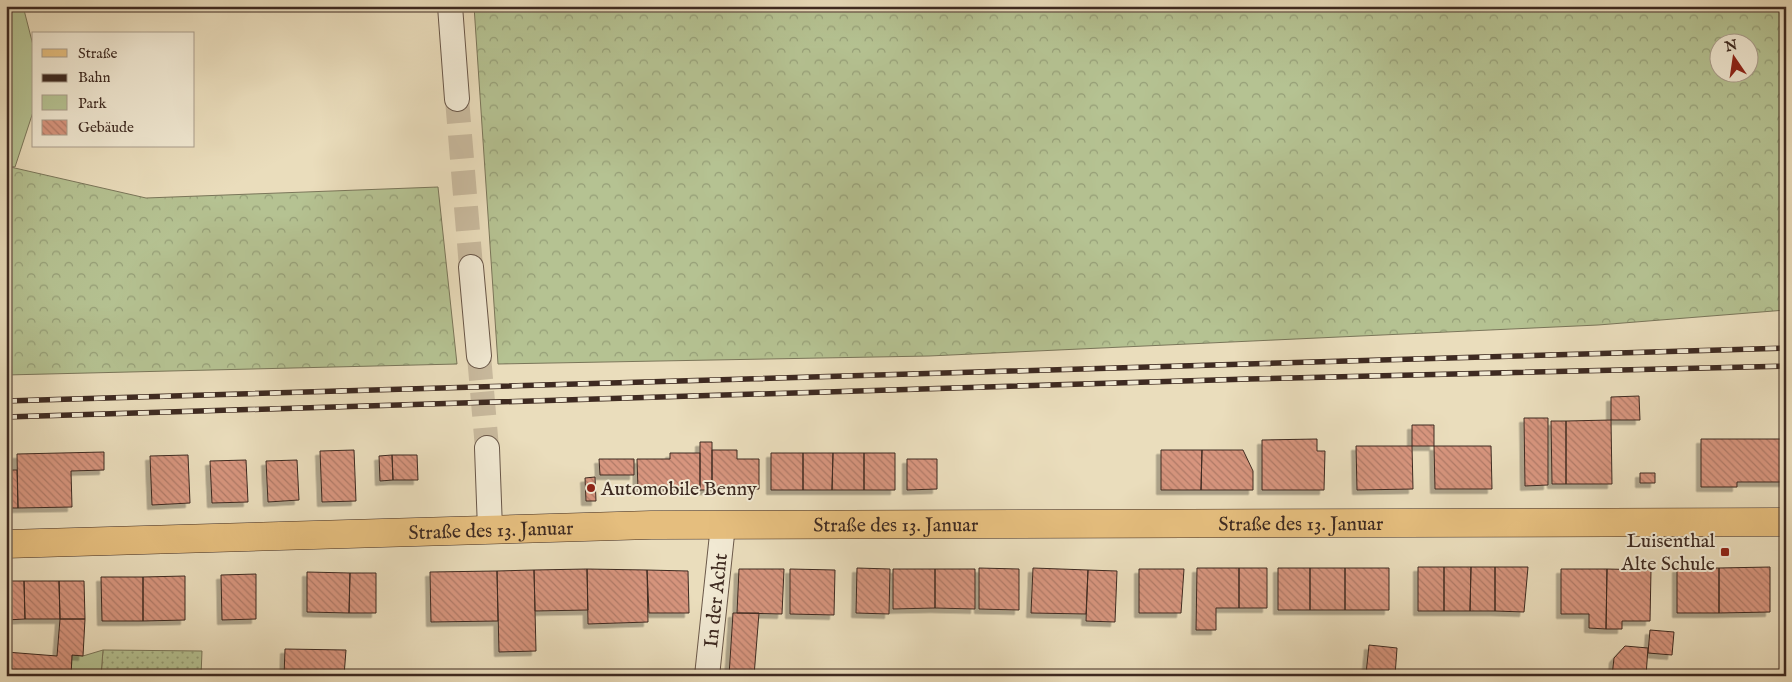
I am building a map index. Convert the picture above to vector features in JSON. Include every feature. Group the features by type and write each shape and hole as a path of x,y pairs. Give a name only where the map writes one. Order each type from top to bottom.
{"main road":[{"name":"Straße des 13. Januar","path":"6,544 490,529 722,525 1786,522"}],"street":[{"path":"450,6 458,99"},
{"path":"471,267 479,356"},
{"path":"487,448 490,529"},
{"name":"In der Acht","path":"707,676 722,525"}],"green space":[{"path":"6,6 23,6 32,41 32,115 15,167 6,166"},
{"path":"474,6 1786,6 1786,310 1598,325 929,356 498,364"},
{"path":"6,166 146,198 438,187 457,364 6,375"},
{"path":"103,650 202,651 201,676 101,676"},
{"path":"103,650 101,676 71,676 72,655 83,656"}],"building":[{"path":"1639,396 1640,420 1611,420 1611,397"},
{"path":"1524,418 1548,418 1548,485 1525,486"},
{"path":"1611,420 1612,484 1566,484 1566,421"},
{"path":"1551,421 1566,421 1566,484 1552,484"},
{"path":"1412,425 1434,425 1434,446 1412,446"},
{"path":"1317,439 1317,451 1325,451 1324,490 1262,490 1262,440"},
{"path":"1701,439 1786,439 1786,482 1737,482 1737,487 1701,487"},
{"path":"700,442 712,442 712,490 700,490"},
{"path":"1356,446 1412,446 1413,489 1357,490"},
{"path":"1434,446 1491,446 1492,489 1435,489"},
{"path":"354,450 356,501 322,502 320,451"},
{"path":"712,450 737,450 737,459 759,459 759,489 712,490"},
{"path":"1161,450 1202,450 1201,490 1161,490"},
{"path":"1202,450 1243,450 1253,471 1253,490 1201,490"},
{"path":"104,452 104,470 71,471 72,507 18,508 17,454"},
{"path":"670,453 700,453 700,490 638,490 637,459 670,459"},
{"path":"771,453 803,453 803,490 771,490"},
{"path":"803,453 833,453 832,490 803,490"},
{"path":"833,453 864,453 864,490 832,490"},
{"path":"864,453 895,453 895,490 864,490"},
{"path":"188,455 190,503 152,505 150,456"},
{"path":"392,455 417,455 418,480 393,480"},
{"path":"392,455 393,480 380,481 379,456"},
{"path":"599,459 634,459 634,475 600,475"},
{"path":"907,459 937,459 937,489 907,490"},
{"path":"246,460 248,502 212,503 210,461"},
{"path":"297,460 299,500 268,502 266,461"},
{"path":"6,470 17,470 18,508 6,508"},
{"path":"1640,473 1655,473 1655,483 1640,483"},
{"path":"595,477 596,501 586,501 585,478"},
{"path":"1418,567 1444,567 1444,611 1418,611"},
{"path":"1444,567 1471,567 1470,611 1444,611"},
{"path":"1471,567 1495,567 1495,611 1470,611"},
{"path":"1495,567 1528,567 1524,612 1495,611"},
{"path":"1770,567 1770,612 1719,613 1719,568"},
{"path":"857,568 890,569 889,614 856,613"},
{"path":"979,568 1019,569 1019,610 979,609"},
{"path":"1033,568 1088,570 1086,614 1031,613"},
{"path":"1197,568 1239,568 1239,608 1216,608 1216,630 1196,630"},
{"path":"1239,568 1267,568 1267,608 1239,608"},
{"path":"1278,568 1310,568 1310,610 1278,610"},
{"path":"1310,568 1345,568 1345,610 1310,610"},
{"path":"1345,568 1389,568 1389,610 1345,610"},
{"path":"1677,568 1719,568 1719,613 1677,613"},
{"path":"587,569 588,610 535,611 534,570"},
{"path":"587,569 647,570 648,622 588,624"},
{"path":"739,569 784,569 782,614 737,613"},
{"path":"790,569 835,570 834,615 790,614"},
{"path":"893,569 935,569 935,608 893,609"},
{"path":"935,569 975,569 975,609 935,608"},
{"path":"1139,569 1184,569 1181,613 1139,613"},
{"path":"1561,569 1607,569 1606,629 1589,628 1589,614 1561,614"},
{"path":"1607,569 1651,570 1650,621 1622,621 1622,629 1606,629"},
{"path":"534,570 536,651 499,652 497,571"},
{"path":"647,570 688,571 689,613 649,613"},
{"path":"1088,570 1117,571 1115,622 1086,621"},
{"path":"497,571 498,621 431,622 430,572"},
{"path":"307,572 350,573 349,613 307,612"},
{"path":"350,573 376,573 376,613 349,613"},
{"path":"256,574 256,619 222,620 221,575"},
{"path":"185,576 185,620 143,621 143,577"},
{"path":"101,577 143,577 143,621 102,621"},
{"path":"6,581 24,581 25,619 6,620"},
{"path":"24,581 59,581 60,619 25,619"},
{"path":"59,581 84,581 85,619 60,619"},
{"path":"733,613 759,613 754,676 729,676"},
{"path":"60,619 85,619 83,656 72,655 71,676 6,676 6,652 57,656"},
{"path":"1650,630 1674,632 1672,655 1648,653"},
{"path":"1369,645 1397,648 1395,676 1366,674"},
{"path":"1625,646 1648,648 1646,676 1612,676 1614,658"},
{"path":"285,649 346,650 344,676 284,676"}],"tunnel":[{"path":"457,99 471,267"},
{"path":"479,356 487,448"}],"railway":[{"path":"6,401 1786,348"},
{"path":"6,417 1249,379 1786,366"}],"place":[{"name":"Automobile Benny","path":"591,488"},
{"name":"Luisenthal Alte Schule","path":"1725,552"}]}
